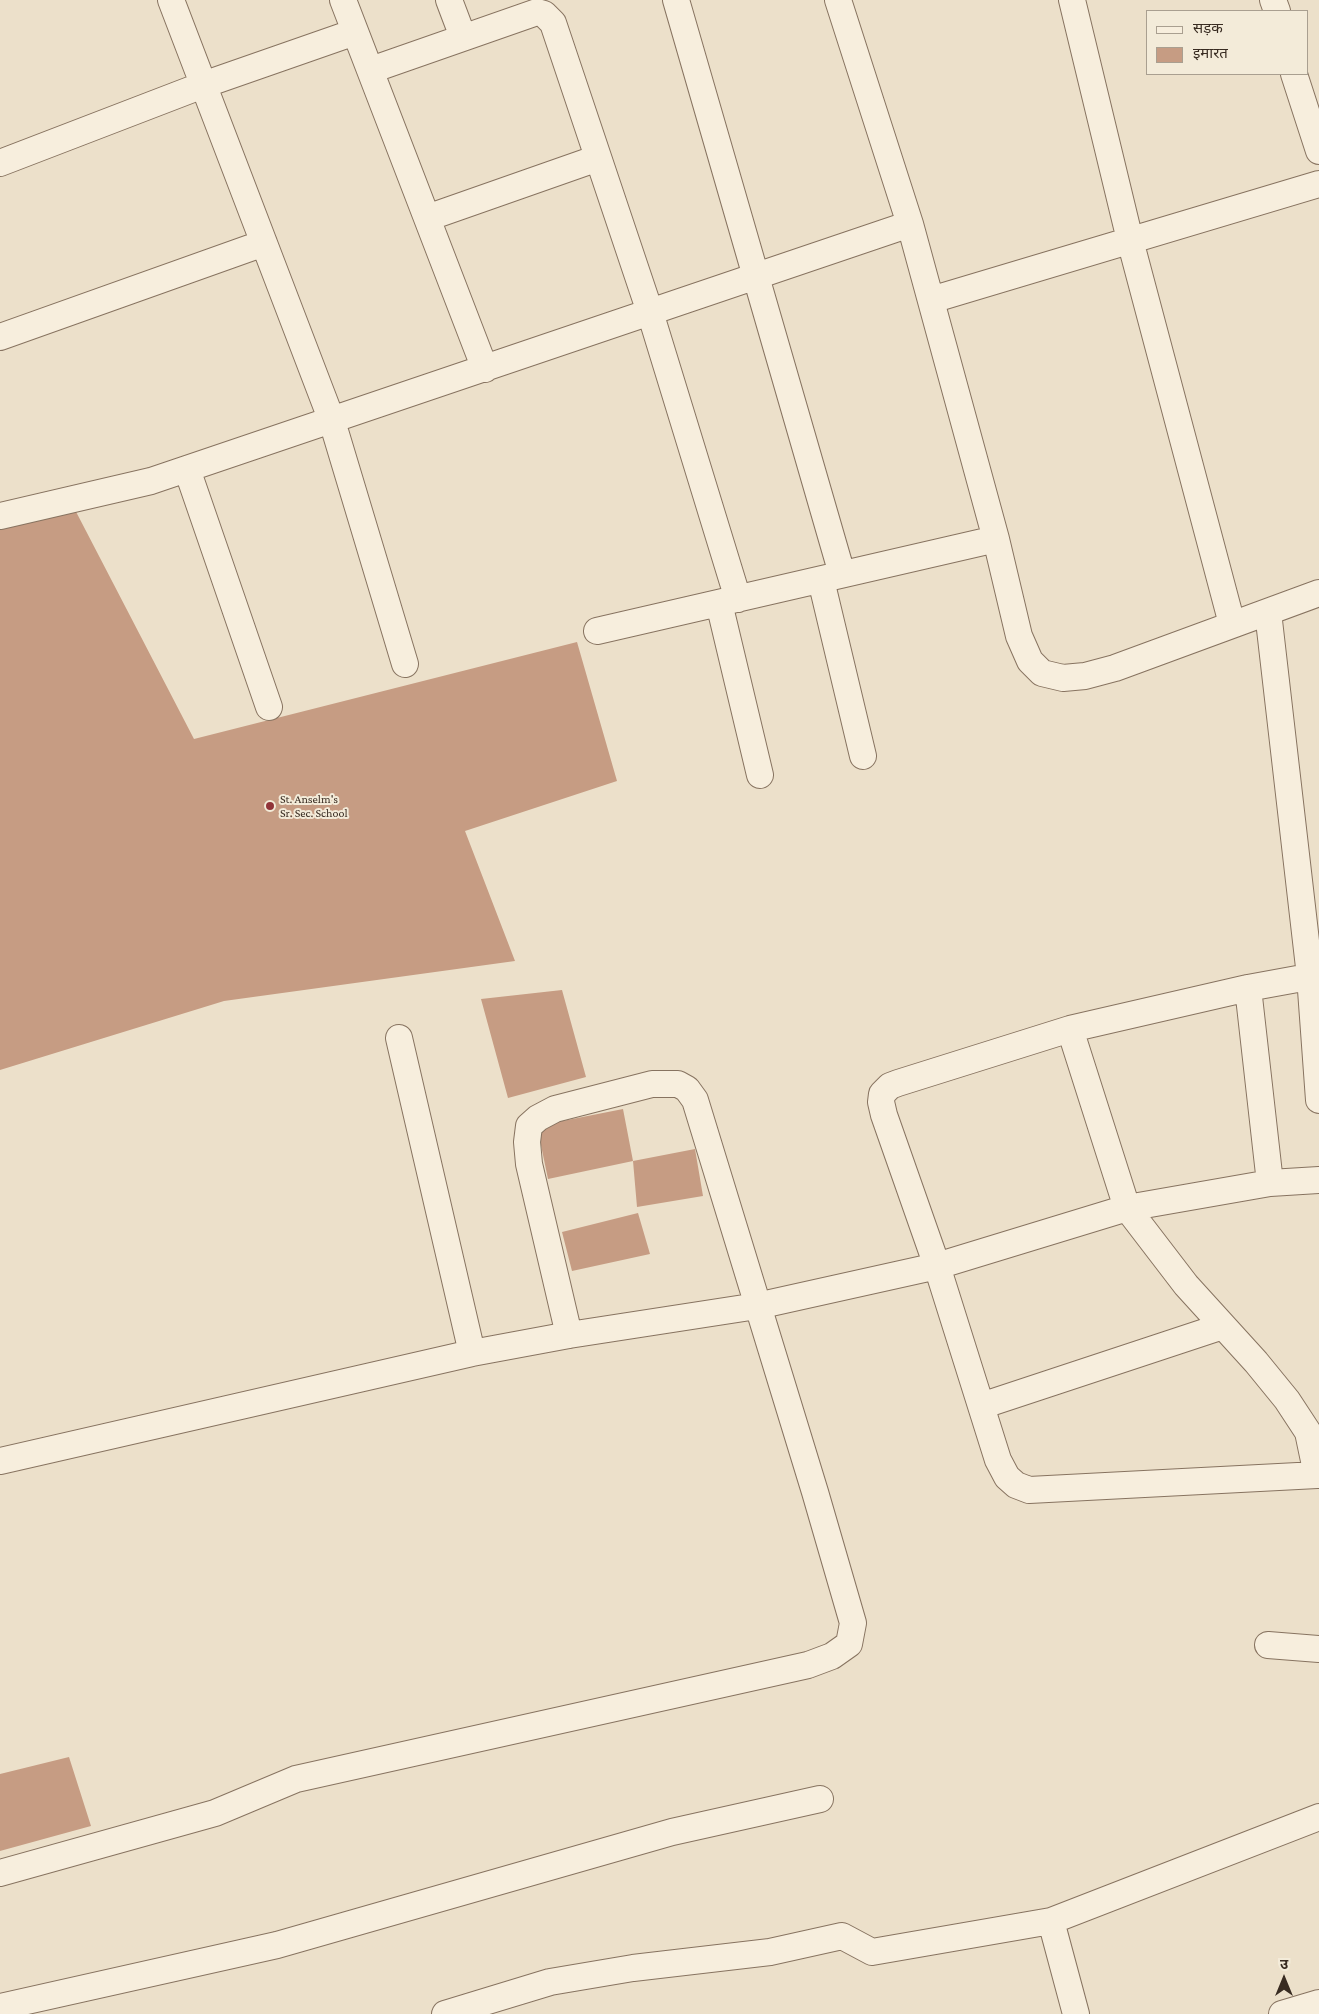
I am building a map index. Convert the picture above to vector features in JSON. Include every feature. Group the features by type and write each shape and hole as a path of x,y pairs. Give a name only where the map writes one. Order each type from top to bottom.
{"street":[{"path":"171,0 332,420 405,664"},
{"path":"343,0 485,369"},
{"path":"449,0 463,37"},
{"path":"676,0 757,276 831,577 863,756"},
{"path":"838,0 910,224 996,539 1019,636 1030,661 1042,673 1063,678 1085,676 1115,668 1319,593"},
{"path":"1072,0 1130,240 1232,624"},
{"path":"371,70 528,14 536,12 544,14 553,23 650,312 728,600 760,775"},
{"path":"0,163 203,85 356,32"},
{"path":"1294,75 1319,151"},
{"path":"427,218 598,158"},
{"path":"931,300 1319,184"},
{"path":"0,516 151,481 910,224"},
{"path":"0,337 264,243"},
{"path":"187,469 269,707"},
{"path":"597,631 996,539"},
{"path":"1268,612 1315,976 1319,1100"},
{"path":"1070,1029 1127,1208 1186,1285 1287,1400 1308,1432 1318,1475 1029,1490 1006,1477 998,1460 937,1266 881,1102 882,1094 890,1086 1070,1029 1248,988 1315,976"},
{"path":"1248,988 1270,1183"},
{"path":"399,1038 472,1353"},
{"path":"0,1873 215,1814 296,1779 808,1665 832,1656 849,1644 853,1623 851,1615 695,1100 687,1089 678,1084 652,1084 555,1110 538,1118 529,1126 527,1142 529,1164 569,1335"},
{"path":"0,1460 472,1353 569,1335 757,1306 937,1266 1127,1208 1270,1183 1319,1180"},
{"path":"981,1406 1223,1326"},
{"path":"1268,1645 1319,1649"},
{"path":"0,2007 278,1945 672,1832 820,1799"},
{"path":"445,2014 550,1982 633,1968 770,1952 842,1936 872,1952 1051,1921 1319,1817"},
{"path":"1051,1921 1076,2014"},
{"path":"1282,2014 1319,2003"}],"building":[{"name":"St. Anselm's Sr. Sec. School","path":"72,504 194,739 577,642 617,781 465,831 515,961 224,1001 0,1070 0,524"},
{"path":"562,990 586,1077 508,1098 481,999"},
{"path":"623,1109 633,1161 548,1179 537,1126"},
{"path":"695,1149 703,1196 637,1207 633,1161"},
{"path":"638,1213 650,1254 572,1271 562,1232"},
{"path":"69,1757 91,1826 0,1851 0,1774"}],"place":[{"name":"St. Anselm's Sr. Sec. School","path":"270,806"}]}
